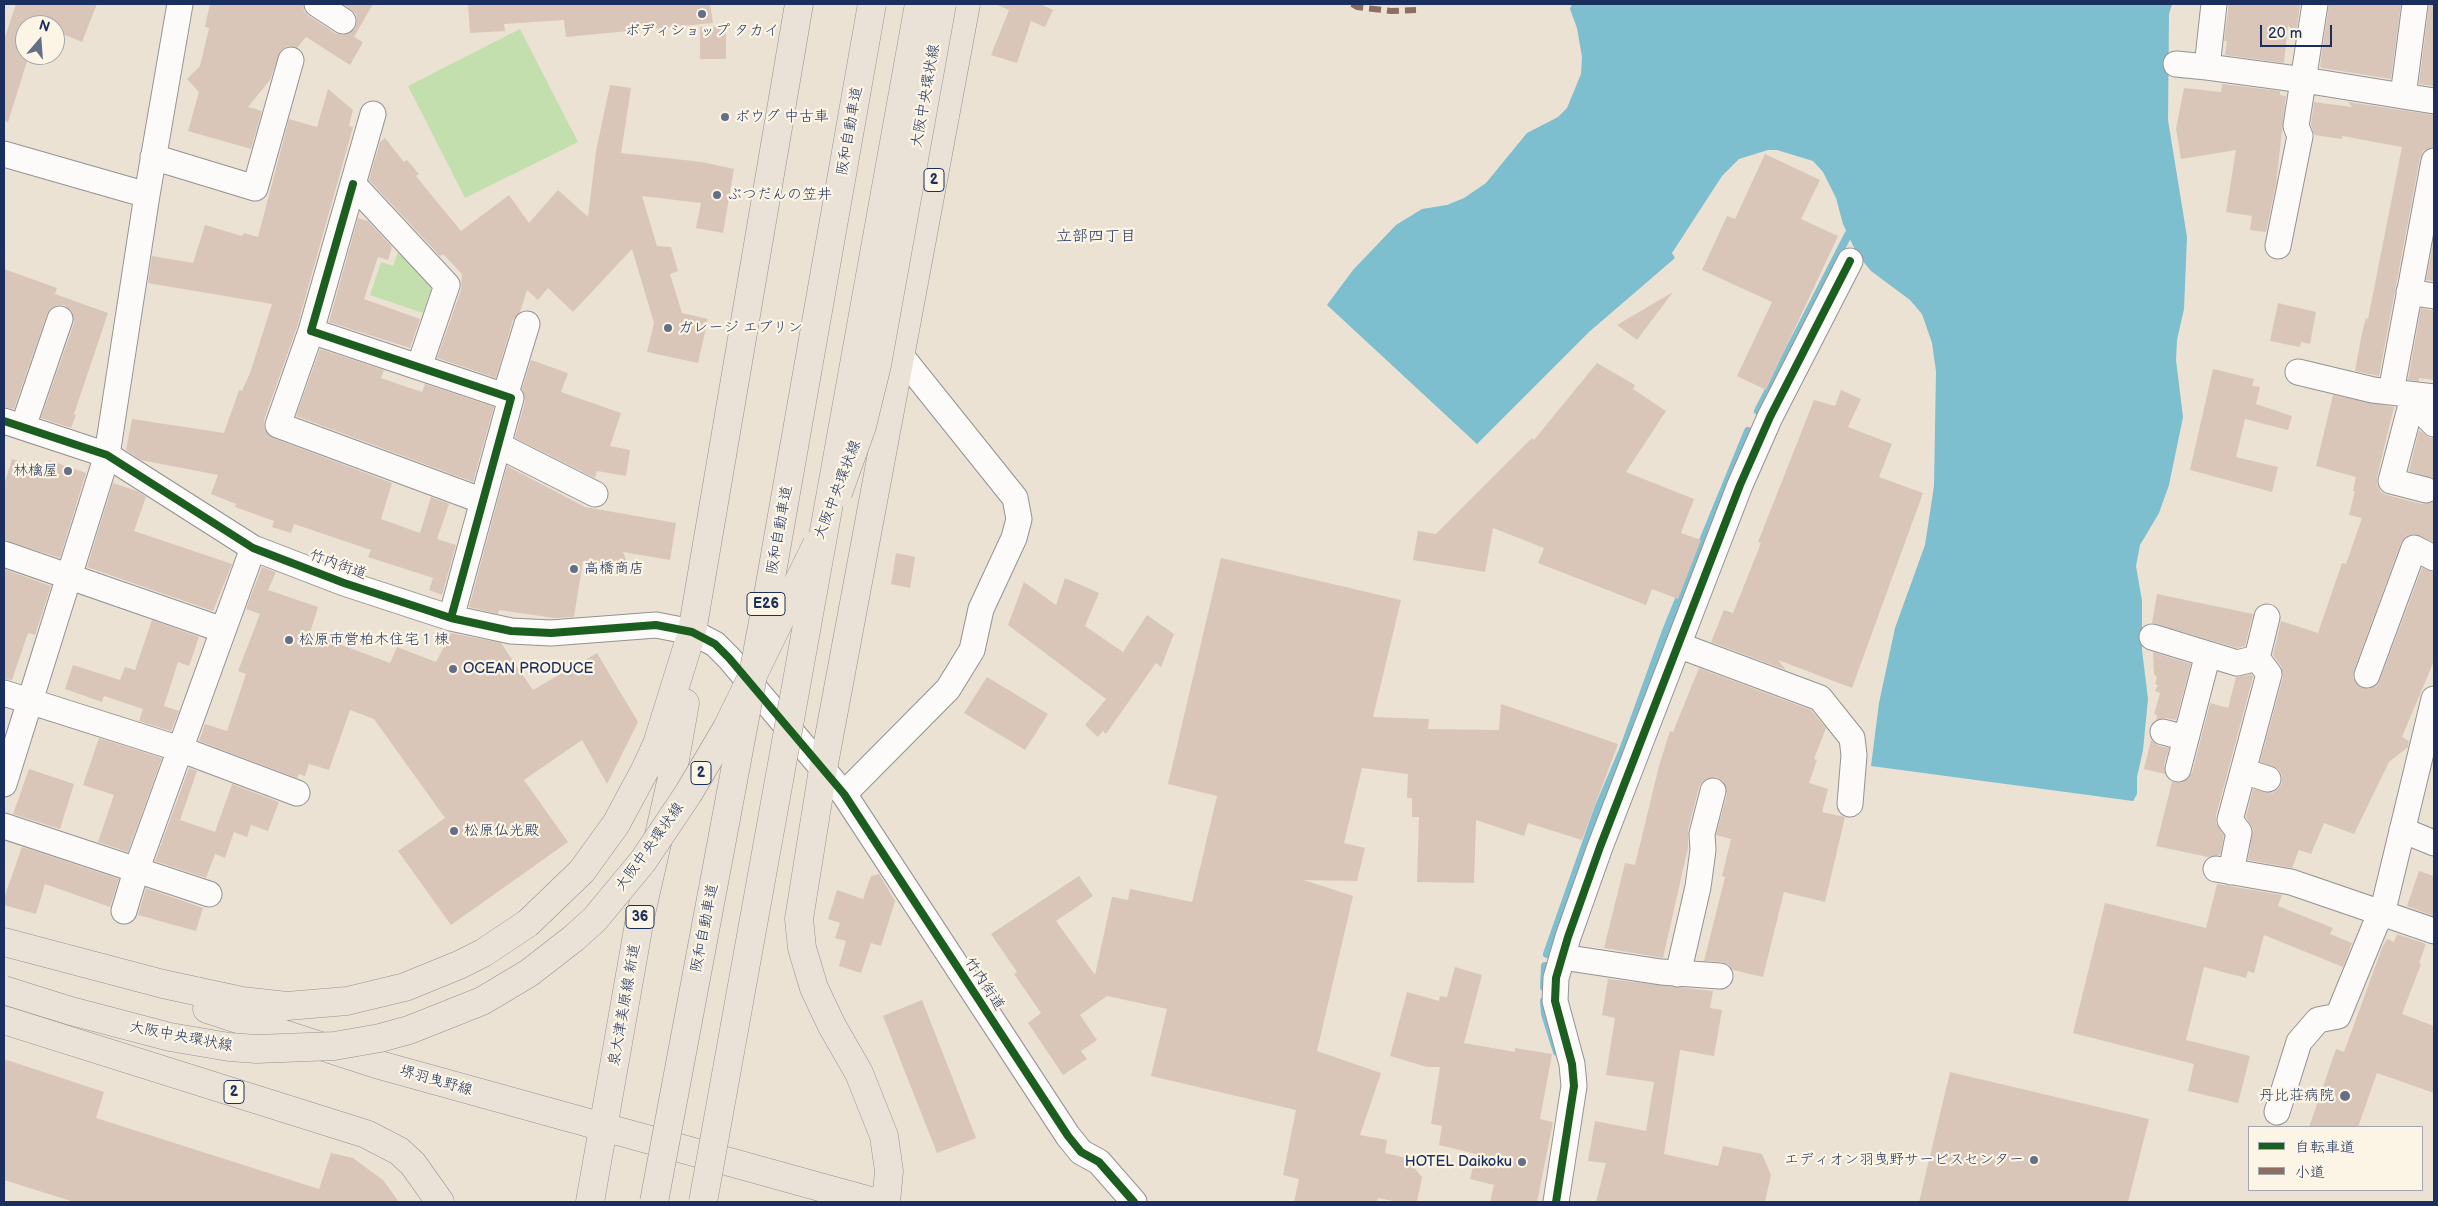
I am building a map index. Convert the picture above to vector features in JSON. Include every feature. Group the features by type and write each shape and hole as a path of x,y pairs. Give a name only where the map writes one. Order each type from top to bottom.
{"main road":[{"path":"4,942 210,995 287,1006 347,1002 405,987 483,953 528,923 582,872 632,798 653,753 692,632 799,4"},
{"name":"阪和自動車道","path":"654,1202 768,595 872,4"},
{"path":"702,1202 919,4"},
{"name":"大阪中央環状線","path":"4,990 118,1024 198,1043 257,1049 334,1046 409,1030 482,1000 547,960 595,919 643,861 708,762 775,632 808,563 844,480 862,426 877,365 942,4"},
{"name":"大阪中央環状線","path":"886,1202 888,1155 877,1115 858,1073 822,1006 802,948 800,905 823,769 902,357 966,4"},
{"name":"泉大津美原線 新道","path":"590,1202 640,918 671,782 688,683 692,632"},
{"name":"堺羽曳野線","path":"4,942 376,1064 874,1202"},
{"name":"大阪中央環状線","path":"4,1020 366,1134 399,1151 413,1164 440,1202"}],"street":[{"path":"4,784 107,455 153,157 180,4"},
{"path":"317,4 343,22"},
{"path":"2206,67 2214,4"},
{"path":"2278,246 2300,136 2296,126 2315,4"},
{"path":"2403,96 2415,4"},
{"path":"153,157 255,188 291,60"},
{"path":"2176,64 2304,80 2434,101"},
{"path":"373,114 311,331 278,425 483,501"},
{"path":"4,154 147,195"},
{"path":"2426,490 2392,481 2412,396 2408,292 2431,199 2434,162"},
{"path":"353,184 447,285 419,367"},
{"path":"1556,1202 1574,1086 1572,1064 1555,1001 1556,978 1562,957 1600,847 1740,485 1760,438 1850,261"},
{"path":"2408,292 2434,296"},
{"path":"10,429 60,319"},
{"path":"505,396 527,324"},
{"path":"311,331 511,398 451,618"},
{"path":"844,794 948,689 972,650 981,609 1014,538 1019,519 1015,498 902,357"},
{"path":"2298,372 2373,390 2412,396 2434,424"},
{"name":"竹内街道","path":"10,429 107,455 253,548 344,583 451,618 511,631 551,634 656,625 692,632 715,644 730,658 844,794 1068,1136 1081,1152 1099,1162 1134,1202"},
{"path":"498,445 595,494"},
{"path":"124,911 136,871 253,548"},
{"path":"2367,675 2414,548 2434,558"},
{"path":"4,554 223,630"},
{"path":"2256,658 2267,617"},
{"path":"2152,636 2237,663 2256,658"},
{"path":"1678,645 1820,698 1852,738 1854,755 1850,804"},
{"path":"2178,769 2174,735 2208,654"},
{"path":"2256,658 2269,674 2230,820 2240,832 2223,871 2291,882 2434,931"},
{"path":"4,693 180,749 297,793"},
{"path":"2277,1112 2299,1042 2318,1020 2338,1016 2375,926 2382,914 2434,699"},
{"path":"2243,771 2268,779"},
{"path":"1678,974 1698,887 1704,850 1702,834 1713,791"},
{"path":"4,826 209,894"},
{"path":"2402,830 2434,843"},
{"path":"1562,957 1678,974 1720,976"}],"green space":[{"path":"520,29 578,142 465,198 408,86"},
{"path":"399,249 433,283 423,313 370,295 381,262 393,266"}],"water":[{"path":"1572,4 2172,4 2169,14 2168,120 2187,237 2184,309 2177,340 2176,360 2183,417 2169,485 2159,513 2140,545 2136,566 2142,601 2142,650 2148,699 2143,750 2137,777 2137,794 2133,801 1871,766 1879,703 1895,628 1925,545 1934,486 1936,371 1932,343 1922,314 1910,300 1871,271 1857,254 1843,224 1836,198 1823,172 1813,161 1777,150 1768,150 1739,159 1722,176 1672,253 1675,258 1589,332 1477,444 1327,305 1353,270 1396,225 1422,209 1447,205 1464,198 1486,183 1527,133 1558,117 1567,108 1581,74 1582,57 1577,28 1570,9"}],"building":[{"path":"16,4 97,4 82,42 65,35 65,15 15,15 15,65 26,65 8,122 4,121 4,40"},
{"path":"210,4 303,4 304,11 309,16 335,33 343,35 355,29 357,21 356,14 343,4 373,4 354,37 363,42 350,65 306,37 297,48 288,46 281,50 270,80 248,107 262,111 251,149 188,131 199,92 187,79 200,66 209,28 205,27"},
{"path":"468,4 710,4 713,23 566,37 564,20 504,24 505,31 470,33"},
{"path":"995,4 1040,4 1053,10 1045,27 1031,21 1017,63 991,55 1009,10"},
{"path":"2229,4 2300,4 2296,34 2288,25 2284,63 2225,55 2227,41 2224,41"},
{"path":"2329,4 2401,4 2391,79 2322,68 2320,66"},
{"path":"2429,4 2434,4 2434,86 2419,84"},
{"path":"700,27 726,27 726,59 700,59"},
{"path":"2222,84 2280,91 2280,95 2286,96 2276,184 2266,232 2250,230 2252,216 2226,212 2236,150 2181,159 2176,129 2184,88 2221,92"},
{"path":"610,85 631,88 621,153 702,162 734,169 723,233 696,228 701,203 642,196 657,246 671,247 678,271 670,274 682,313 708,319 698,363 647,352 654,323 632,249 573,312 548,288 538,300 527,290 520,312 513,320 496,378 437,358 461,290 462,274 443,254 440,256 369,180 380,142 385,138 404,162 407,160 419,174 416,176 461,231 509,195 529,223 558,190 588,217 596,151"},
{"path":"328,89 353,110 349,126 353,127 297,327 264,420 264,428 273,438 392,483 381,519 420,533 431,497 449,504 437,539 456,545 442,595 429,590 433,578 368,557 371,550 294,524 291,533 272,527 274,521 235,507 236,504 211,494 218,475 141,460 126,450 132,419 224,433 239,390 242,391 250,373 272,304 148,283 152,256 193,263 205,225 242,236 244,233 258,237 289,119 317,127"},
{"path":"2314,102 2352,107 2348,102 2434,115 2434,147 2423,151 2420,158 2379,376 2355,371 2362,333 2366,318 2368,319 2402,147 2342,136 2342,139 2314,135 2311,124"},
{"path":"1765,154 1820,180 1801,219 1838,236 1766,390 1737,376 1772,302 1702,270 1727,216 1735,219"},
{"path":"358,218 368,221 392,247 388,260 378,257 364,299 420,319 410,348 329,322"},
{"path":"2434,238 2434,281 2426,280"},
{"path":"4,269 57,288 55,294 108,313 71,428 41,418 74,323 71,310 64,305 57,305 47,314 14,409 4,407"},
{"path":"1673,292 1637,340 1617,325"},
{"path":"2278,303 2316,312 2310,344 2301,342 2300,347 2270,341"},
{"path":"2421,308 2434,311 2434,380 2419,378 2419,381 2408,380"},
{"path":"320,349 384,370 381,378 422,392 425,384 494,407 473,482 296,416"},
{"path":"531,360 568,373 561,392 621,413 610,446 630,450 626,476 597,471 595,478 515,438 525,401 522,389"},
{"path":"1597,363 1635,385 1633,389 1666,411 1626,472 1694,499 1681,533 1701,540 1678,599 1652,589 1646,605 1538,563 1544,548 1493,528 1485,572 1413,560 1418,531 1436,534 1532,438 1534,440"},
{"path":"2213,369 2254,379 2252,386 2260,387 2256,404 2292,416 2288,430 2245,419 2236,457 2278,467 2272,492 2190,470"},
{"path":"1841,390 1861,399 1848,427 1892,444 1879,477 1923,493 1852,688 1778,660 1786,670 1711,642 1724,610 1733,613 1761,543 1758,542 1814,400 1835,406"},
{"path":"2333,395 2394,407 2377,477 2377,485 2381,492 2387,495 2422,504 2434,501 2434,542 2413,534 2406,536 2401,543 2354,670 2353,678 2362,688 2369,689 2376,686 2380,680 2422,568 2434,572 2434,661 2402,737 2409,741 2408,747 2389,762 2354,834 2324,823 2311,854 2299,850 2292,868 2248,860 2253,829 2246,817 2253,789 2272,793 2282,783 2282,775 2278,769 2260,762 2283,677 2281,666 2273,655 2281,621 2318,633 2342,563 2346,564 2362,518 2349,515 2355,491 2353,491 2356,477 2316,466"},
{"path":"2419,430 2430,438 2434,438 2434,479 2409,471"},
{"path":"12,459 46,470 49,460 86,473 60,558 4,540 4,485"},
{"path":"507,466 585,507 676,523 670,560 623,552 630,571 583,561 574,617 554,618 499,610 498,614 469,607"},
{"path":"113,483 137,491 146,497 134,531 232,564 213,611 87,567"},
{"path":"896,553 915,557 910,588 891,584"},
{"path":"1221,558 1401,600 1373,717 1429,719 1428,729 1499,730 1501,704 1618,744 1582,840 1528,823 1524,836 1476,820 1474,883 1417,882 1419,817 1412,817 1412,798 1407,798 1408,774 1362,768 1344,843 1365,848 1357,881 1304,880 1353,896 1317,1051 1381,1073 1360,1135 1387,1140 1385,1153 1406,1158 1422,1177 1417,1202 1398,1202 1378,1198 1377,1202 1294,1202 1299,1179 1283,1175 1296,1110 1151,1076 1167,1009 1107,996 1080,1015 1097,1040 1081,1051 1087,1059 1063,1075 1028,1023 1041,1013 1014,974 1017,972 991,934 1079,876 1093,896 1056,921 1095,975 1112,897 1128,900 1130,889 1192,902 1217,796 1168,784"},
{"path":"262,567 276,572 268,590 318,607 310,633 390,663 397,647 436,662 451,633 501,643 533,690 597,653 638,722 607,784 582,740 524,780 568,842 451,925 398,851 445,818 374,719 350,710 329,770 309,764 305,776 299,774 297,778 199,741 205,724 227,731 246,674 238,671 260,614 246,609"},
{"path":"4,569 51,586 35,635 28,633 12,680 4,679"},
{"path":"1065,578 1099,593 1085,626 1123,652 1147,615 1174,634 1161,667 1156,663 1106,734 1103,731 1098,737 1085,725 1106,699 1008,625 1024,582 1056,605"},
{"path":"2157,594 2253,614 2245,646 2237,648 2152,623"},
{"path":"152,620 199,637 189,666 178,662 164,706 179,711 171,731 139,721 143,709 104,696 102,702 65,689 73,665 120,680 125,667 135,670"},
{"path":"2153,652 2191,664 2176,720 2166,718 2156,720 2157,715 2154,714 2160,693 2155,691 2158,685 2155,684 2157,677 2154,674"},
{"path":"1699,668 1811,710 1826,728 1814,759 1817,760 1809,783 1828,789 1822,812 1845,817 1825,902 1784,892 1763,977 1733,970 1728,964 1721,962 1704,961 1725,877 1722,876 1731,839 1716,835 1727,794 1723,781 1716,777 1703,781 1699,787 1688,830 1688,848 1663,958 1604,948 1625,863 1635,865 1659,766 1670,731 1673,732"},
{"path":"2251,674 2253,677 2216,816 2216,823 2224,835 2220,855 2208,857 2156,846 2172,782 2182,783 2192,773 2210,703 2228,708 2236,677"},
{"path":"987,677 1048,714 1025,750 964,713"},
{"path":"99,738 162,758 128,852 98,842 114,795 83,785"},
{"path":"2151,740 2159,746 2169,748 2164,765 2165,774 2144,769"},
{"path":"189,768 197,771 180,820 215,832 232,784 279,802 268,831 251,825 247,837 234,832 225,858 215,854 206,878 155,861"},
{"path":"29,769 74,784 60,829 13,814"},
{"path":"22,847 119,879 110,907 45,884 36,914 4,905 4,898"},
{"path":"2419,871 2434,876 2434,916 2407,906"},
{"path":"879,874 895,901 881,946 871,943 861,973 839,966 846,941 835,938 840,923 828,919 837,890 863,899 871,876"},
{"path":"2217,884 2282,895 2278,906 2333,928 2330,934 2352,943 2343,967 2264,935 2254,973 2248,971 2246,978 2204,967 2186,1040 2250,1056 2238,1103 2188,1091 2194,1064 2073,1033 2105,903 2206,928"},
{"path":"146,888 203,908 196,931 138,915"},
{"path":"2397,934 2426,944 2419,963 2421,964 2402,1014 2434,1026 2434,1093 2377,1073 2358,1126 2309,1126 2336,1049 2344,1052 2382,948 2387,939 2394,942"},
{"path":"1455,967 1482,975 1464,1043 1515,1052 1515,1048 1552,1054 1540,1119 1553,1122 1537,1202 1490,1202 1494,1185 1470,1179 1476,1154 1439,1145 1442,1126 1431,1124 1440,1067 1427,1067 1390,1056 1407,992 1439,1001 1440,996 1447,997"},
{"path":"1608,979 1713,991 1710,1008 1722,1010 1714,1056 1680,1050 1664,1154 1718,1166 1723,1146 1762,1154 1771,1175 1765,1202 1596,1202 1606,1163 1588,1161 1595,1121 1646,1131 1654,1082 1606,1075 1615,1018 1602,1015"},
{"path":"922,1000 976,1138 937,1153 883,1016"},
{"path":"4,1059 104,1092 96,1118 319,1189 331,1153 353,1158 383,1180 399,1202 74,1202 4,1180"},
{"name":"エディオン羽曳野サービスセンター","path":"1950,1072 2149,1119 2128,1202 1919,1202"}],"waterway":[{"path":"1758,411 1848,235"},
{"path":"1547,954 1598,809 1623,750 1666,631 1748,431"},
{"path":"1544,987 1545,966"},
{"path":"1544,1001 1545,1014 1557,1052"}],"marked path":[{"path":"1352,4 1357,7 1391,11 1416,10"}],"cycle path":[{"path":"353,184 311,331 511,398 451,618"},
{"path":"1556,1202 1574,1086 1572,1064 1555,1001 1556,978 1568,937 1600,847 1740,485 1770,417 1850,261"},
{"path":"4,421 107,455 253,548 344,583 451,618 511,631 551,633 656,625 692,632 715,644 844,794 1068,1136 1081,1152 1099,1162 1134,1202"}],"place":[{"name":"ボディショップ タカイ","path":"702,14"},
{"name":"ボウグ 中古車","path":"725,117"},
{"name":"ぶつだんの笠井","path":"717,195"},
{"name":"ガレージ エブリン","path":"668,328"},
{"name":"林檎屋","path":"68,471"},
{"name":"高橋商店","path":"574,569"},
{"name":"松原市営柏木住宅１棟","path":"289,640"},
{"name":"OCEAN PRODUCE","path":"453,669"},
{"name":"松原仏光殿","path":"454,831"},
{"name":"丹比荘病院","path":"2345,1096"},
{"name":"エディオン羽曳野サービスセンター","path":"2034,1160"},
{"name":"HOTEL Daikoku","path":"1522,1162"}],"district":[{"name":"立部四丁目","path":"1096,237"}]}
